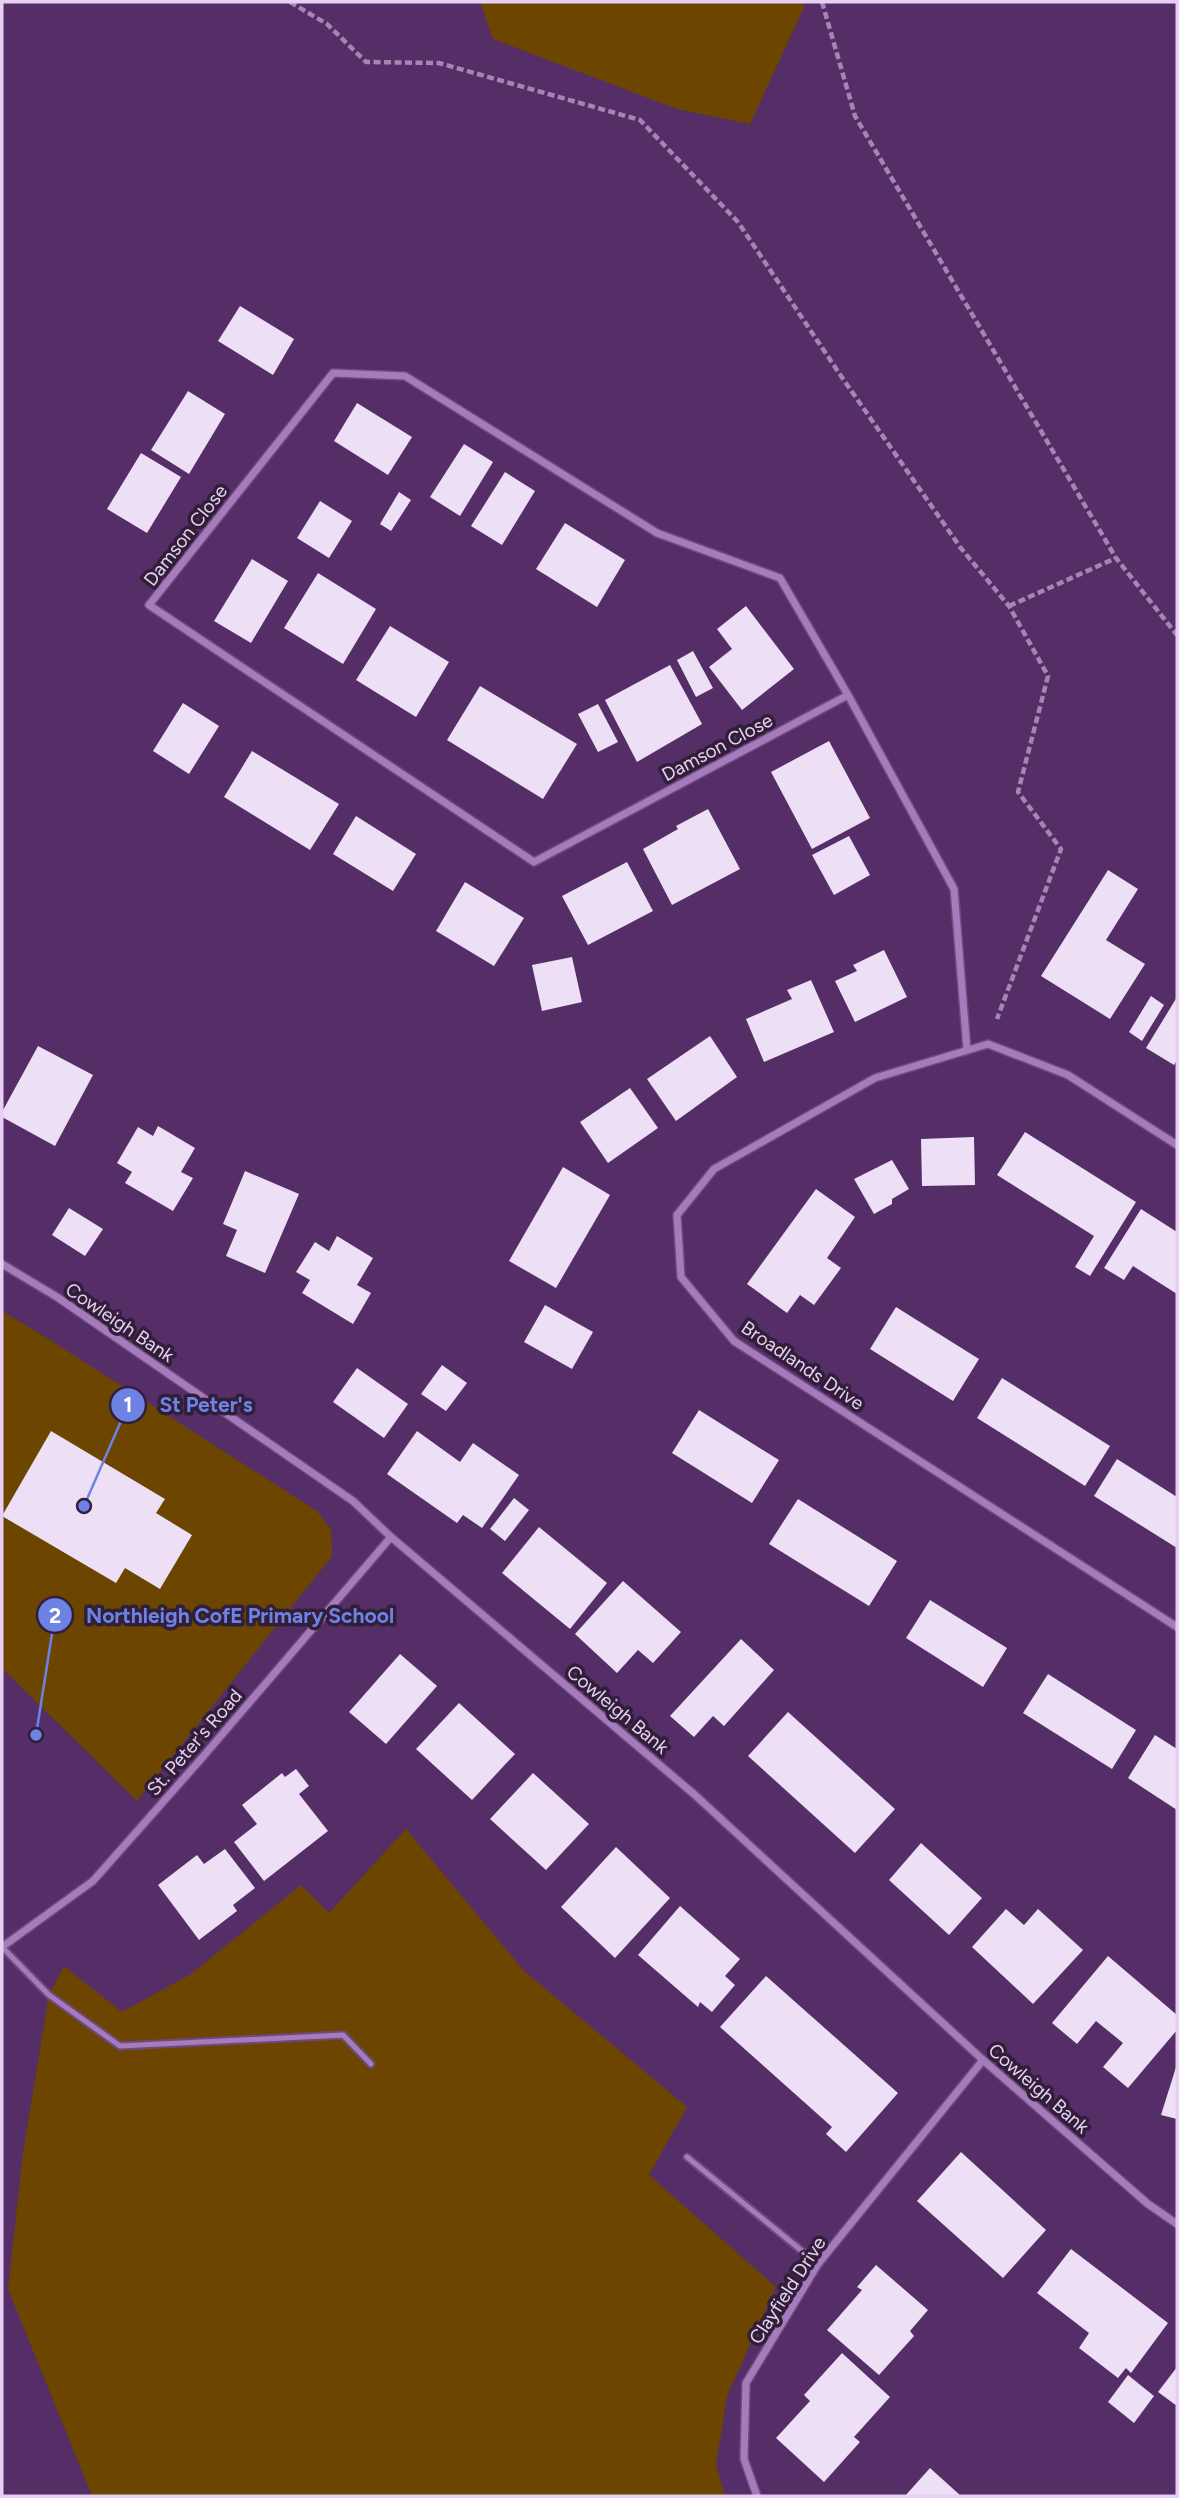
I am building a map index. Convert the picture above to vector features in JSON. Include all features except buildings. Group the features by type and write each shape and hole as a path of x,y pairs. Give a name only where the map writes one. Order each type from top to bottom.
{"street":[{"name":"Damson Close","path":"848,695 534,862 149,606 333,373 405,376 657,533 780,578 848,695 954,889 967,1050"},
{"name":"Broadlands Drive","path":"988,1044 875,1078 714,1169 677,1215 681,1277 734,1341 1177,1627"},
{"path":"988,1044 1069,1075 1177,1145"},
{"name":"Cowleigh Bank","path":"2,1264 57,1297 353,1501 391,1537 695,1795 983,2060 1148,2204 1177,2224"},
{"name":"St. Peter's Road","path":"2,1947 93,1881 391,1537"},
{"name":"Clayfield Drive","path":"757,2496 744,2459 746,2383 818,2264 983,2060"}],"lane":[{"path":"2,1947 50,1995 120,2046 343,2035 371,2064"},
{"path":"687,2157 818,2264"}],"path":[{"path":"290,2 327,24 366,62 439,63 640,120 738,222 952,536 1009,606 1048,676 1018,792 1061,849 988,1044"},
{"path":"822,2 855,116 1116,558 1177,635"},
{"path":"1009,606 1116,558"}],"shaded area":[{"path":"480,2 803,2 804,7 750,124 677,109 493,39"},
{"path":"2,1311 317,1511 331,1529 332,1556 137,1801 2,1668"},
{"path":"406,1829 524,1971 687,2107 649,2175 776,2287 727,2396 716,2465 725,2496 92,2496 8,2289 23,2152 49,1995 64,1966 122,2012 191,1974 301,1885 329,1913"}],"place":[{"name":"St Peter's","path":"84,1506"},
{"name":"Northleigh CofE Primary School","path":"36,1735"}]}
